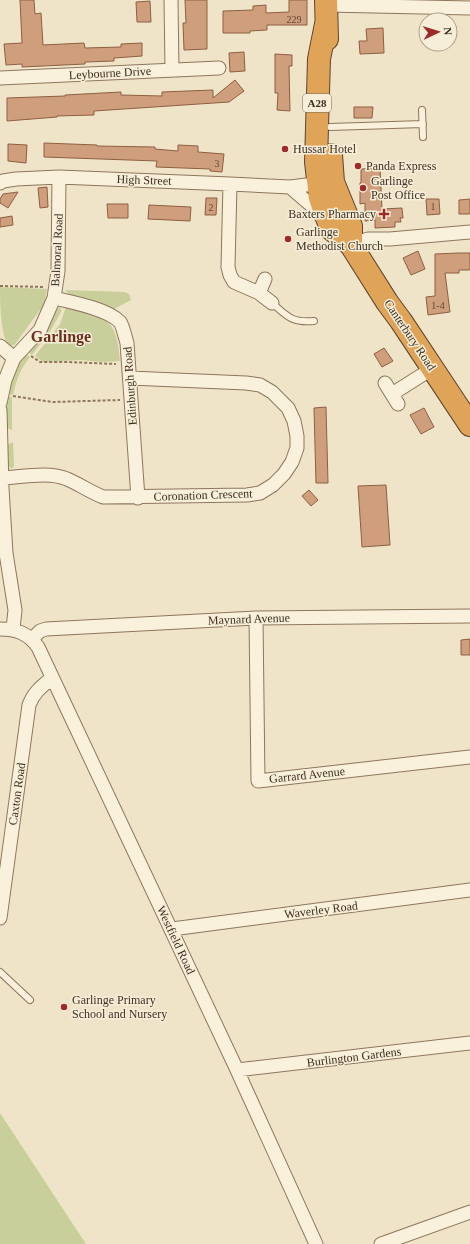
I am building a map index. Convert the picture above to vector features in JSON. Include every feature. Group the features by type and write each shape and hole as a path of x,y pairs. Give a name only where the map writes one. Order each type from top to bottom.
{"highway":[{"name":"A28","path":"326,10 331,162 320,198 331,229"},
{"name":"A28","path":"326,10 319,59 316,150 326,182 351,226 351,245"},
{"name":"Canterbury Road","path":"331,229 351,245 387,302 433,368 467,413"}],"street":[{"path":"171,0 172,70"},
{"path":"326,10 470,8"},
{"name":"Leybourne Drive","path":"0,78 219,68"},
{"name":"High Street","path":"1,180 59,177 290,187 326,182"},
{"name":"Balmoral Road","path":"18,354 40,330 55,293 58,271 59,177"},
{"path":"230,184 228,267 230,275 234,282 259,293 272,303"},
{"path":"290,187 311,205 331,229"},
{"path":"351,245 368,239 390,239 470,232"},
{"path":"259,293 265,279"},
{"name":"Edinburgh Road","path":"55,293 109,315 120,322 127,343 138,498"},
{"path":"0,346 18,354 5,380 1,399"},
{"path":"392,393 433,368"},
{"name":"Coronation Crescent","path":"2,484 50,475 66,478 89,492 103,497 138,498 247,495 260,493 273,485 288,468 297,448 297,436 294,421 288,408 272,392 260,386 246,383 130,378"},
{"path":"0,410 6,553 15,610 6,629 32,638"},
{"name":"Maynard Avenue","path":"32,638 40,631 46,630 256,618 470,616"},
{"name":"Garrard Avenue","path":"256,618 258,781 470,757"},
{"name":"Westfield Road","path":"32,638 38,647 172,929 316,1244"},
{"name":"Caxton Road","path":"0,918 29,705 33,696 52,678"},
{"name":"Waverley Road","path":"172,929 470,890"},
{"name":"Burlington Gardens","path":"237,1070 470,1044"},
{"path":"381,1244 470,1212"}],"lane":[{"path":"422,110 423,137"},
{"path":"330,127 423,124"},
{"path":"272,303 288,317 295,320 314,321"},
{"path":"0,972 30,1000"}],"path":[{"path":"0,286 55,293"},
{"path":"18,354 40,362 129,364"},
{"path":"1,399 53,402 131,399"}],"green space":[{"path":"0,287 47,289 44,304 15,344 10,345 6,342 2,324"},
{"path":"65,290 125,292 129,294 131,300 114,309 98,302 70,295"},
{"path":"59,307 62,310 51,330 32,355 27,351 45,330"},
{"path":"66,307 100,317 112,327 116,336 120,361 101,362 81,360 43,362 35,356 60,324"},
{"path":"26,354 30,357 19,374 13,395 7,394 17,366"},
{"path":"7,396 12,397 12,430 6,428"},
{"path":"13,442 14,466 11,469 8,464 7,445"},
{"path":"0,1113 86,1244 0,1244"}],"building":[{"path":"20,0 34,0 35,14 41,13 43,45 84,43 85,48 121,47 121,44 142,43 142,56 114,58 114,61 85,62 85,64 22,67 22,64 6,65 4,44 22,43"},
{"path":"185,0 207,0 207,49 184,50 183,23 186,23"},
{"path":"289,0 307,0 307,25 267,25 267,30 250,31 250,33 223,33 223,11 253,10 253,6 266,5 266,13 289,12"},
{"path":"150,1 151,22 137,22 136,2"},
{"path":"383,28 384,53 360,54 359,41 367,41 366,29"},
{"path":"244,52 245,71 230,72 229,53"},
{"path":"275,54 292,55 292,66 289,66 290,111 277,110 278,93 275,93"},
{"path":"235,80 244,91 229,102 94,111 94,115 57,116 7,121 7,98 121,92 121,95 162,96 162,92 213,90 213,98"},
{"path":"354,107 373,107 372,118 354,118"},
{"path":"44,143 155,147 155,149 178,151 178,145 198,146 198,152 224,154 222,172 210,171 210,169 156,167 157,161 44,157"},
{"path":"8,144 27,145 26,163 8,161"},
{"path":"380,168 382,209 402,208 403,218 400,218 401,222 395,222 395,227 375,228 375,220 365,221 365,203 360,204 361,169"},
{"path":"47,187 48,207 40,208 38,188"},
{"path":"18,192 8,208 0,203 0,199 3,194"},
{"path":"206,198 217,198 216,215 205,215"},
{"path":"426,199 439,199 440,214 427,215"},
{"path":"470,199 470,214 459,214 459,200"},
{"path":"107,204 128,204 128,218 108,218"},
{"path":"149,205 191,207 190,221 148,219"},
{"path":"12,216 13,225 0,227 0,218"},
{"path":"418,251 425,269 411,275 403,258"},
{"path":"470,253 470,270 459,270 459,273 445,273 450,312 428,315 426,297 435,296 435,254"},
{"path":"384,348 393,361 382,367 374,354"},
{"path":"326,407 328,483 316,483 314,408"},
{"path":"424,408 434,427 421,434 410,415"},
{"path":"386,485 390,545 362,547 358,486"},
{"path":"309,490 318,500 311,506 302,496"},
{"path":"470,639 470,655 461,655 461,640"}],"place":[{"name":"Hussar Hotel","path":"285,149"},
{"name":"Panda Express","path":"358,166"},
{"name":"Garlinge Post Office","path":"363,188"},
{"name":"Baxters Pharmacy","path":"384,214"},
{"name":"Garlinge Methodist Church","path":"288,239"},
{"name":"Garlinge Primary School and Nursery","path":"64,1007"}],"district":[{"name":"Garlinge","path":"61,336"}]}
